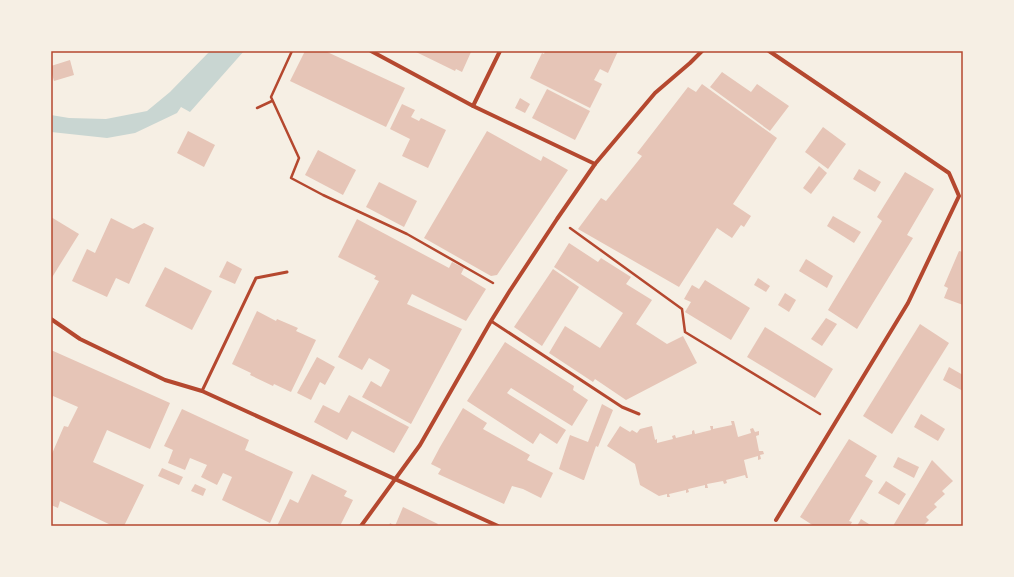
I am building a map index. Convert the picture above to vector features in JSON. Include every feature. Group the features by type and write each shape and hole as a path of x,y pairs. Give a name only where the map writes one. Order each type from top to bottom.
{"street":[{"path":"371,51 473,106 596,164"},
{"path":"473,106 500,51"},
{"path":"361,526 420,445 490,321 557,219 596,164 655,93 702,51"},
{"path":"769,51 949,173 959,196 908,303 776,520"},
{"path":"51,319 80,339 165,380 202,391 498,526"}],"lane":[{"path":"202,391 256,278 287,272"},
{"path":"490,321 622,407 639,414"}],"path":[{"path":"292,51 271,97 299,158 291,178 323,195 407,234 509,292"},
{"path":"257,108 272,101"},
{"path":"557,219 682,309 685,332 835,423"}],"shaded area":[{"path":"210,51 244,51 190,112 181,107 177,113 135,133 107,138 51,132 51,115 69,118 106,119 147,111 170,92"}],"building":[{"path":"305,51 325,51 405,88 386,127 290,81"},
{"path":"414,51 471,52 462,72 456,69 455,71"},
{"path":"545,51 618,51 608,73 600,69 594,80 602,84 590,108 530,78 542,53 544,54"},
{"path":"70,60 74,75 54,81 51,66"},
{"path":"722,72 751,92 757,84 789,106 770,131 710,87"},
{"path":"702,84 777,138 733,204 751,216 744,227 741,225 732,238 717,228 679,287 578,229 601,198 606,201 642,156 637,153 688,87 696,92"},
{"path":"547,89 590,111 575,140 532,118"},
{"path":"520,98 530,104 525,113 515,108"},
{"path":"402,104 415,110 411,117 419,121 421,118 446,130 428,168 402,156 410,139 390,129"},
{"path":"823,127 846,144 828,169 805,152"},
{"path":"188,131 215,145 204,167 177,153"},
{"path":"487,131 541,161 543,156 568,170 497,275 491,276 424,238"},
{"path":"318,150 356,170 343,195 305,175"},
{"path":"819,166 827,173 811,194 803,188"},
{"path":"859,169 881,182 875,192 853,179"},
{"path":"905,172 934,189 907,235 913,238 857,329 828,310 882,221 877,217"},
{"path":"379,182 417,201 404,227 366,207"},
{"path":"833,216 861,232 854,243 827,226"},
{"path":"51,217 79,234 51,279"},
{"path":"111,218 133,229 144,223 154,228 129,284 116,278 107,297 72,281 87,249 95,253"},
{"path":"357,219 449,268 452,262 464,268 461,274 486,289 466,321 412,294 407,304 462,329 411,424 362,397 371,381 381,387 390,370 369,358 362,370 338,357 379,281 374,279 376,276 338,257"},
{"path":"569,243 598,262 601,258 631,277 626,284 652,300 636,324 667,344 683,336 697,363 626,400 595,379 593,382 549,353 565,326 600,348 623,313 554,267"},
{"path":"959,251 963,252 963,305 944,298 948,288 944,286"},
{"path":"806,259 833,276 827,288 799,271"},
{"path":"227,261 242,269 235,284 219,277"},
{"path":"165,267 212,291 192,330 145,306"},
{"path":"553,269 579,287 542,346 514,327"},
{"path":"758,278 770,286 766,292 754,285"},
{"path":"705,280 750,308 731,340 685,312 691,302 684,299 692,285 699,289"},
{"path":"785,293 796,300 789,312 778,305"},
{"path":"257,311 276,321 277,319 298,328 296,331 316,340 291,392 274,384 273,386 232,364"},
{"path":"826,318 837,324 822,346 811,339"},
{"path":"920,324 949,343 892,434 863,416"},
{"path":"765,327 833,369 815,398 747,357"},
{"path":"505,342 574,386 573,390 588,400 572,426 511,388 507,393 566,430 557,444 540,433 533,444 467,401"},
{"path":"51,350 170,403 150,449 107,430 93,462 144,485 124,526 113,526 60,501 58,508 51,505 51,456 64,426 68,427 78,407 53,396 51,401"},
{"path":"317,357 335,367 325,385 320,382 311,400 297,393"},
{"path":"949,367 963,375 963,391 943,380"},
{"path":"349,395 409,427 394,453 352,431 347,440 314,422 323,405 339,413"},
{"path":"602,404 613,410 598,447 596,446 583,480 559,469 570,435 588,442"},
{"path":"463,408 487,423 483,429 530,455 527,460 553,473 541,498 523,489 512,486 504,504 438,474 441,469 431,464"},
{"path":"182,409 249,440 245,450 293,472 270,523 222,500 232,477 223,473 217,485 201,477 207,465 190,458 185,470 168,463 173,450 164,446"},
{"path":"921,414 945,429 938,441 914,427"},
{"path":"731,421 734,421 738,437 751,433 750,429 753,428 755,432 759,431 759,435 756,436 759,451 763,451 764,454 760,455 761,459 758,460 758,456 744,460 748,478 746,478 745,475 726,480 727,483 724,484 723,481 707,484 708,488 705,488 705,485 688,489 689,492 686,493 686,490 669,494 670,497 667,497 667,494 659,496 640,485 635,464 607,446 620,426 630,432 632,430 637,433 640,429 652,426 657,443 673,439 672,436 675,435 676,438 692,434 692,431 694,430 695,434 711,430 710,426 713,426 713,429 732,425"},
{"path":"849,439 877,456 865,476 873,481 849,521 852,522 850,526 814,526 800,517"},
{"path":"898,457 919,467 914,478 893,467"},
{"path":"932,460 953,481 942,491 945,494 934,504 937,507 926,517 929,520 923,526 893,526"},
{"path":"162,468 183,477 179,485 158,476"},
{"path":"312,474 347,491 344,496 353,500 340,526 277,526 290,499 298,503"},
{"path":"886,481 906,494 899,505 878,493"},
{"path":"195,484 206,489 203,496 191,491"},
{"path":"403,507 438,524 437,526 395,526"},
{"path":"861,519 872,526 857,526"}]}
